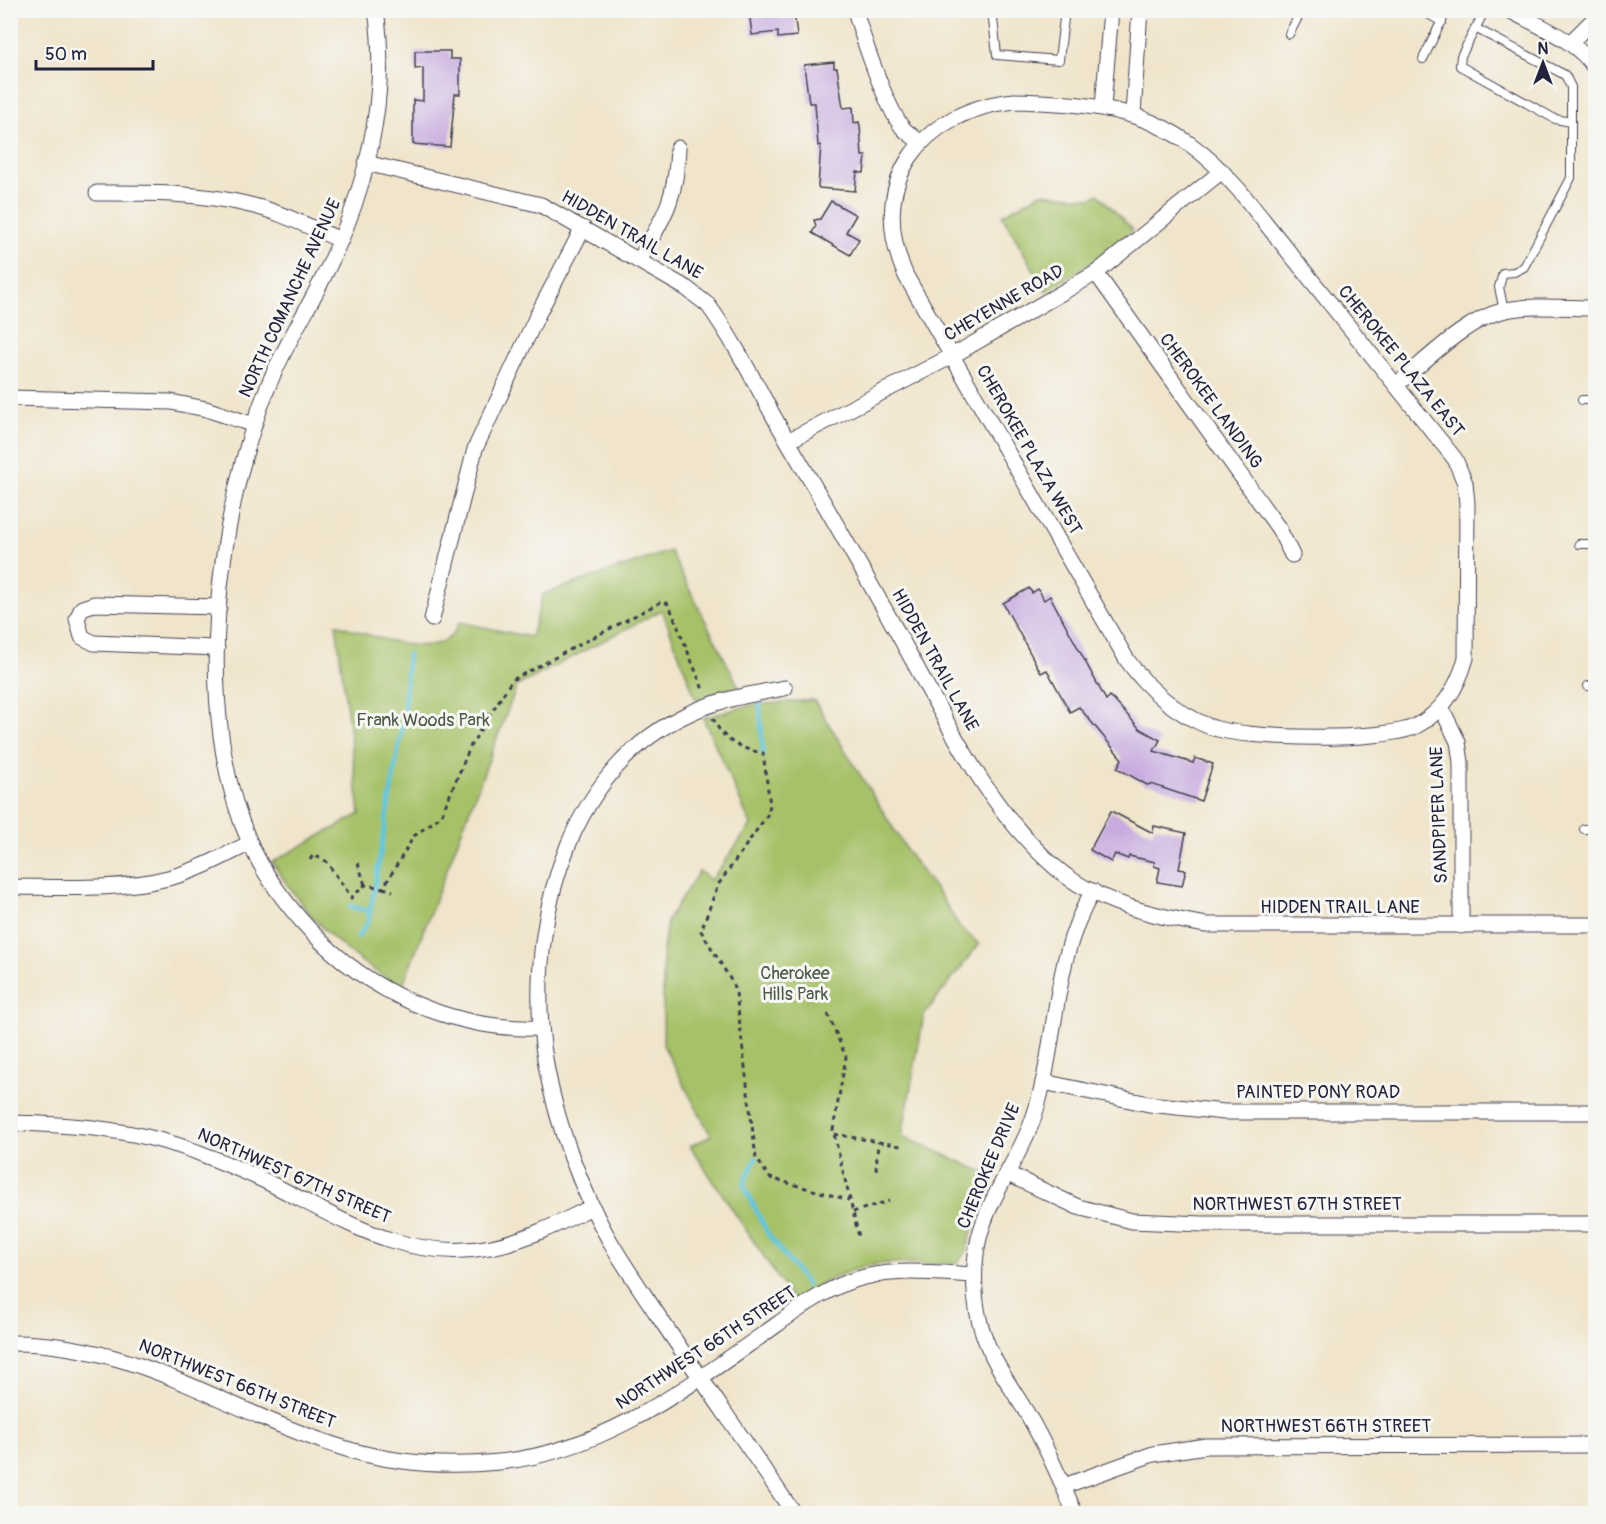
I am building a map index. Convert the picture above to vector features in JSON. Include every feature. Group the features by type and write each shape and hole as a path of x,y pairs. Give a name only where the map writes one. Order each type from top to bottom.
{"street":[{"name":"NORTH COMANCHE AVENUE","path":"376,10 381,70 361,189 341,240 282,355 254,425 231,514 219,607 217,648 220,724 225,761 236,807 250,843 294,912 330,949 365,976 407,1000 440,1013 500,1027 541,1028"},
{"path":"855,10 860,30 895,116 903,129 920,142"},
{"path":"1103,107 1111,10"},
{"path":"1133,114 1140,10"},
{"path":"1509,10 1570,43 1596,70"},
{"path":"1570,43 1596,17"},
{"name":"CHEROKEE PLAZA WEST","path":"1133,114 1064,102 994,103 957,115 920,142 909,158 895,195 892,211 894,243 906,276 1127,660 1154,692 1169,704 1208,726 1225,731 1266,736 1390,734 1416,726 1441,707"},
{"name":"CHEROKEE PLAZA EAST","path":"1133,114 1175,133 1198,149 1222,171 1455,459 1465,483 1467,503 1466,658 1461,679 1441,707"},
{"path":"639,261 671,203 676,181 678,148"},
{"name":"HIDDEN TRAIL LANE","path":"366,164 542,205 686,288 708,304 995,801 1032,845 1056,869 1093,891 1156,916 1206,925 1596,926"},
{"name":"CHEYENNE ROAD","path":"788,441 952,356 1095,273 1222,171"},
{"path":"97,193 168,193 213,197 252,205 341,240"},
{"path":"432,619 475,449 538,314 583,228"},
{"name":"CHEROKEE LANDING","path":"1095,273 1279,529 1292,555"},
{"path":"1396,385 1470,325 1504,310 1596,308"},
{"path":"10,398 171,402 206,409 254,425"},
{"path":"217,648 94,643 82,637 77,619 82,608 94,604 219,607"},
{"path":"785,688 708,705 669,723 630,752 614,768 574,829 555,880 543,937 540,985 541,1028 545,1059 563,1131 592,1207 623,1263 794,1514"},
{"name":"SANDPIPER LANE","path":"1441,707 1458,741 1461,762 1461,926"},
{"path":"10,887 114,886 152,882 189,872 250,843"},
{"name":"CHEROKEE DRIVE","path":"1074,1514 1064,1486 1027,1413 993,1360 978,1317 975,1275 982,1225 1032,1122 1043,1082 1067,947 1079,914 1093,891"},
{"name":"PAINTED PONY ROAD","path":"1043,1082 1149,1104 1224,1112 1596,1112"},
{"name":"NORTHWEST 67TH STREET","path":"10,1123 92,1128 155,1139 199,1153 261,1179 342,1222 372,1235 400,1244 432,1249 489,1248 518,1240 592,1207"},
{"name":"NORTHWEST 67TH STREET","path":"1008,1174 1078,1207 1132,1221 1203,1224 1596,1224"},
{"name":"NORTHWEST 66TH STREET","path":"10,1343 55,1345 112,1355 349,1450 390,1460 427,1464 501,1462 546,1453 585,1441 652,1411 815,1299 851,1281 888,1273 975,1275"},
{"name":"NORTHWEST 66TH STREET","path":"1064,1486 1153,1454 1206,1446 1596,1445"}],"lane":[{"path":"992,10 997,55 1059,60 1065,10"},
{"path":"1289,34 1302,10"},
{"path":"1421,10 1442,22"},
{"path":"1423,59 1448,10"},
{"path":"1485,10 1459,61 1464,70 1555,119 1571,122"},
{"path":"1475,28 1565,75 1571,87 1571,178 1524,267 1514,272 1503,273 1499,287 1504,310"},
{"path":"1582,400 1596,400"},
{"path":"1579,544 1596,544"},
{"path":"1584,829 1596,829"}],"path":[{"path":"381,887 414,836 441,816 471,745 512,680 661,602 667,603 716,726 728,740 745,750 763,753 770,805 768,814 718,885 701,931 732,982 736,993 756,1158 770,1178 849,1200"},
{"path":"310,860 313,855 326,861 351,898 367,884"},
{"path":"358,863 367,884"},
{"path":"367,884 393,891"},
{"path":"828,1014 846,1057 834,1134 859,1237"},
{"path":"834,1134 900,1146"},
{"path":"876,1170 878,1142"},
{"path":"853,1212 889,1201"}],"green space":[{"path":"1041,193 1092,198 1098,194 1133,230 1094,262 1046,291 1002,215"},
{"name":"Frank Woods Park","path":"670,551 739,687 696,699 662,610 517,686 402,987 344,948 313,918 272,862 360,814 336,624 405,644 439,643 451,636 459,622 531,637 543,594"},
{"name":"Cherokee Hills Park","path":"814,700 911,857 942,898 959,926 979,944 924,1015 902,1136 995,1177 979,1209 966,1252 957,1263 892,1263 852,1270 816,1287 794,1302 690,1146 711,1136 663,1045 663,951 667,921 699,871 711,880 751,825 703,718 751,705"}],"building":[{"path":"749,10 794,12 797,36 778,38 778,32 752,35"},
{"path":"415,51 450,51 450,59 460,59 460,94 455,94 450,147 413,144 413,100 423,101 423,68 415,69"},
{"path":"834,62 843,108 853,107 854,123 859,122 860,126 862,156 866,156 864,173 857,172 855,191 819,188 818,186 821,145 818,146 815,103 809,103 804,65"},
{"path":"831,201 856,215 846,232 859,239 850,255 812,233 816,226 814,220 820,219"},
{"path":"1029,588 1032,593 1038,589 1044,600 1050,596 1106,700 1110,696 1140,729 1160,740 1154,751 1193,763 1195,758 1213,764 1201,801 1151,784 1147,785 1117,768 1122,759 1079,707 1070,712 1047,670 1041,673 1003,603"},
{"path":"1111,811 1153,833 1154,826 1186,833 1179,869 1186,870 1182,886 1157,882 1160,868 1154,866 1155,862 1129,856 1128,859 1115,854 1111,862 1090,850"}],"waterway":[{"path":"358,937 368,922 370,913 403,723 408,654"},
{"path":"759,695 763,753"},
{"path":"350,906 370,912"},
{"path":"756,1158 744,1183 746,1190 768,1234 808,1286"}]}
